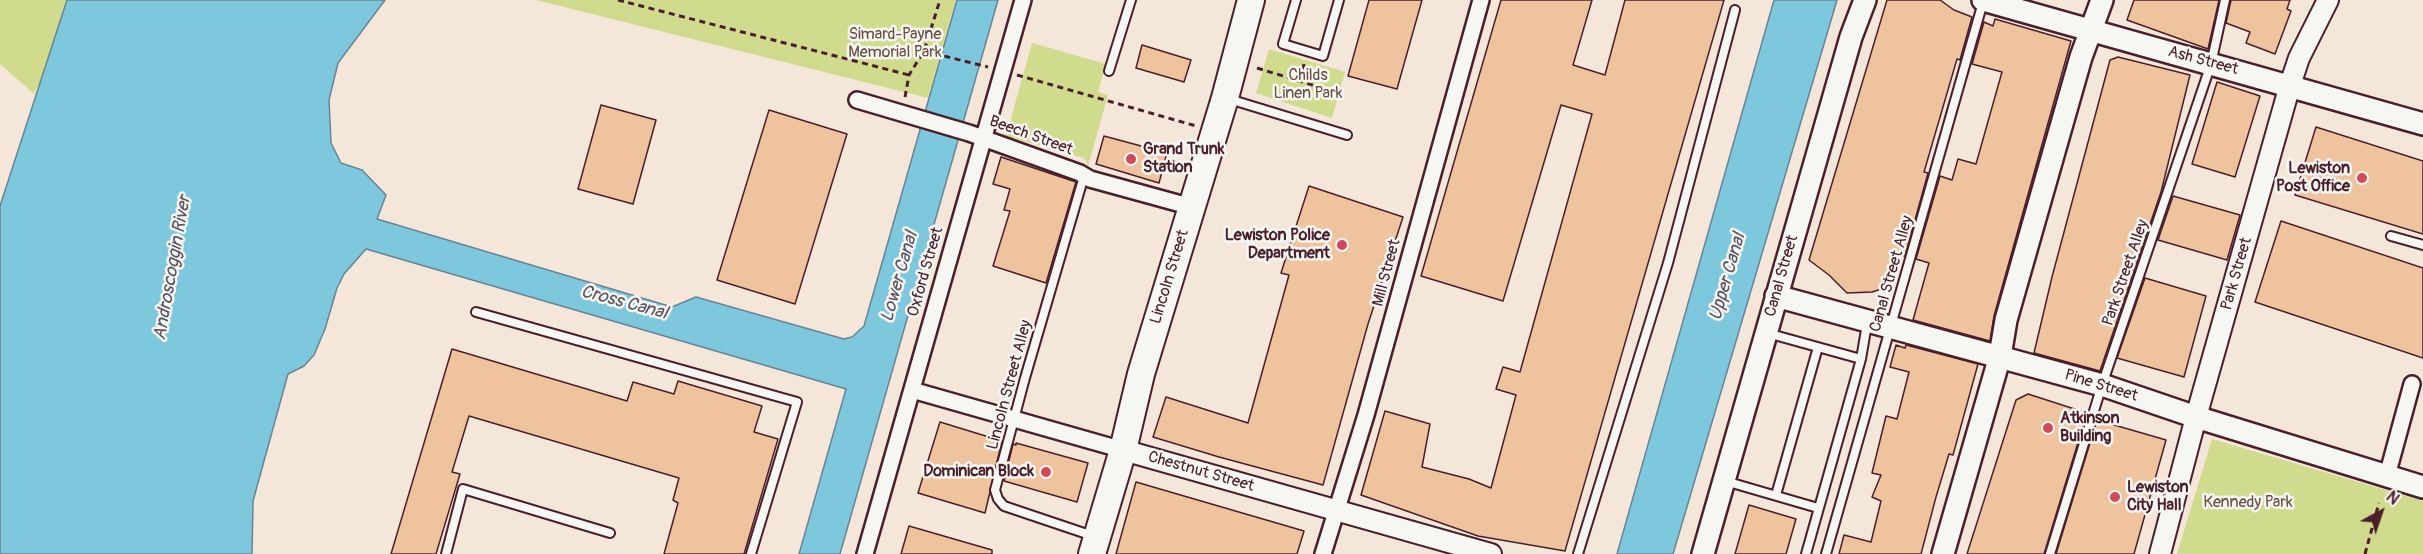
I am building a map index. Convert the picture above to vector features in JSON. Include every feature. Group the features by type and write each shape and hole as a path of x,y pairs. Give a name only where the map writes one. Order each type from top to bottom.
{"highway":[{"name":"Lincoln Street","path":"1094,546 1123,450 1140,374 1225,98 1251,0"}],"main road":[{"name":"Canal Street","path":"1703,554 1851,37 1865,0"},
{"name":"Ash Street","path":"1983,0 2423,124"},
{"path":"1943,554 2000,356 2006,320 2090,30 2102,0"},
{"name":"Pine Street","path":"1776,297 2102,385 2196,417 2423,487"}],"street":[{"name":"Oxford Street","path":"865,554 1023,0"},
{"name":"Mill Street","path":"1323,554 1338,511 1481,0"},
{"name":"Park Street","path":"2160,554 2196,417 2290,86 2299,58 2328,0"},
{"name":"Beech Street","path":"857,100 969,133 1084,176 1192,207"},
{"path":"2387,476 2412,384"},
{"name":"Chestnut Street","path":"912,390 1491,554"}],"lane":[{"path":"1109,71 1131,0"},
{"path":"1296,0 1283,44 1323,56 1339,0"},
{"name":"Canal Street Alley","path":"1826,554 1983,0"},
{"name":"Park Street Alley","path":"2050,554 2102,385 2211,64 2225,0"},
{"path":"1578,554 1668,263 1735,10"},
{"path":"1225,98 1347,135"},
{"name":"Lincoln Street Alley","path":"1084,176 995,490 1004,506 1094,546"},
{"path":"2391,236 2423,245"},
{"path":"476,312 797,402 751,554"},
{"path":"1806,554 1861,359 1868,323"},
{"path":"1766,333 1861,359"},
{"path":"1776,495 1818,347"},
{"path":"1725,481 1818,508"},
{"path":"446,554 463,489 610,533"}],"path":[{"path":"618,0 909,75"},
{"path":"903,114 909,75 924,51 940,0"},
{"path":"924,51 1215,131"},
{"path":"1299,81 1305,62"},
{"path":"1257,68 1339,93"},
{"path":"2365,554 2379,503"}],"green space":[{"path":"0,0 80,0 34,94 0,64"},
{"name":"Simard-Payne Memorial Park","path":"536,0 956,0 928,98"},
{"path":"1032,43 1106,64 1098,92 1108,95 1088,166 1084,158 1006,136"},
{"name":"Childs Linen Park","path":"1269,49 1345,72 1332,118 1256,93"},
{"name":"Kennedy Park","path":"2212,439 2423,501 2423,554 2177,554"}],"water":[{"path":"67,0 385,0 338,63 329,100 331,143 341,163 362,170 386,195 377,219 672,307 696,297 844,339 852,337 864,326 957,0 998,0 840,554 799,554 846,389 366,249 344,274 337,288 325,329 314,355 304,366 288,374 253,501 252,554 0,554 0,206"},
{"name":"Upper Canal","path":"1774,0 1837,0 1673,554 1617,554"}],"building":[{"path":"1369,0 1422,0 1397,89 1348,76"},
{"path":"1501,0 1592,0 1573,65 1605,75 1625,0 1724,0 1565,551 1478,536 1361,495 1385,411 1430,424 1422,467 1469,479 1491,488 1516,395 1496,389 1503,367 1520,372 1592,114 1561,105 1503,301 1421,276"},
{"path":"1887,0 1940,0 1954,10 1972,17 1960,60 1957,59 1924,172 1928,173 1905,256 1900,255 1891,286 1872,292 1847,293 1809,260"},
{"path":"2134,0 2219,0 2208,49 2127,20"},
{"path":"2231,0 2290,0 2287,9 2291,11 2275,54 2246,43 2250,32 2226,23"},
{"path":"1995,19 2071,41 1994,316 1990,341 1913,320 1929,263 1916,259 1940,176 1952,180 1958,159 1976,164 2002,72 1972,64 1984,22 1993,26"},
{"path":"1142,45 1191,60 1184,82 1136,68"},
{"path":"2118,57 2190,75 2161,192 2100,371 2034,353 2110,60"},
{"path":"2217,82 2260,96 2235,177 2192,164"},
{"path":"601,105 656,120 633,204 578,189"},
{"path":"769,110 847,134 795,304 717,280"},
{"name":"Lewiston Post Office","path":"2316,127 2423,161 2423,234 2295,195"},
{"name":"Grand Trunk Station","path":"1104,136 1167,153 1159,183 1096,164"},
{"path":"1001,157 1076,182 1046,283 993,266 1010,211 1004,210 1010,189 993,184"},
{"path":"1309,186 1403,217 1368,324 1323,485 1153,437 1166,397 1248,423 1289,275 1281,273"},
{"path":"2173,196 2240,215 2227,260 2158,240"},
{"path":"2281,221 2423,268 2423,358 2255,302"},
{"path":"2145,278 2206,296 2184,377 2117,358"},
{"path":"1896,345 1905,348 1906,345 1978,364 1953,455 1949,454 1921,554 1839,554 1844,535 1871,542 1881,501 1872,497 1881,475 1872,473 1886,416 1897,419 1909,372 1890,367"},
{"path":"452,349 627,401 633,382 674,394 678,381 762,406 754,432 778,439 744,554 664,554 678,503 673,500 679,478 469,416 452,472 460,474 436,554 391,554"},
{"path":"2028,394 2087,413 2044,554 1967,554 2016,400"},
{"name":"Lewiston City Hall","path":"2097,420 2166,440 2134,554 2056,554"},
{"path":"940,422 1002,441 985,513 918,493"},
{"name":"Dominican Block","path":"1016,443 1088,463 1077,502 1004,481 1013,444 1016,445"},
{"path":"1136,482 1304,531 1297,554 1116,554"},
{"path":"1749,505 1796,519 1786,554 1735,554"},
{"path":"909,526 992,550 992,554 901,554"}],"place":[{"name":"Grand Trunk Station","path":"1131,159"},
{"name":"Lewiston Post Office","path":"2362,178"},
{"name":"Lewiston Police Department","path":"1342,245"},
{"name":"Atkinson Building","path":"2048,428"},
{"name":"Dominican Block","path":"1046,472"},
{"name":"Lewiston City Hall","path":"2115,497"}],"water label":[{"name":"Androscoggin River","path":"173,268"},
{"name":"Lower Canal","path":"900,277"},
{"name":"Cross Canal","path":"624,303"}]}
